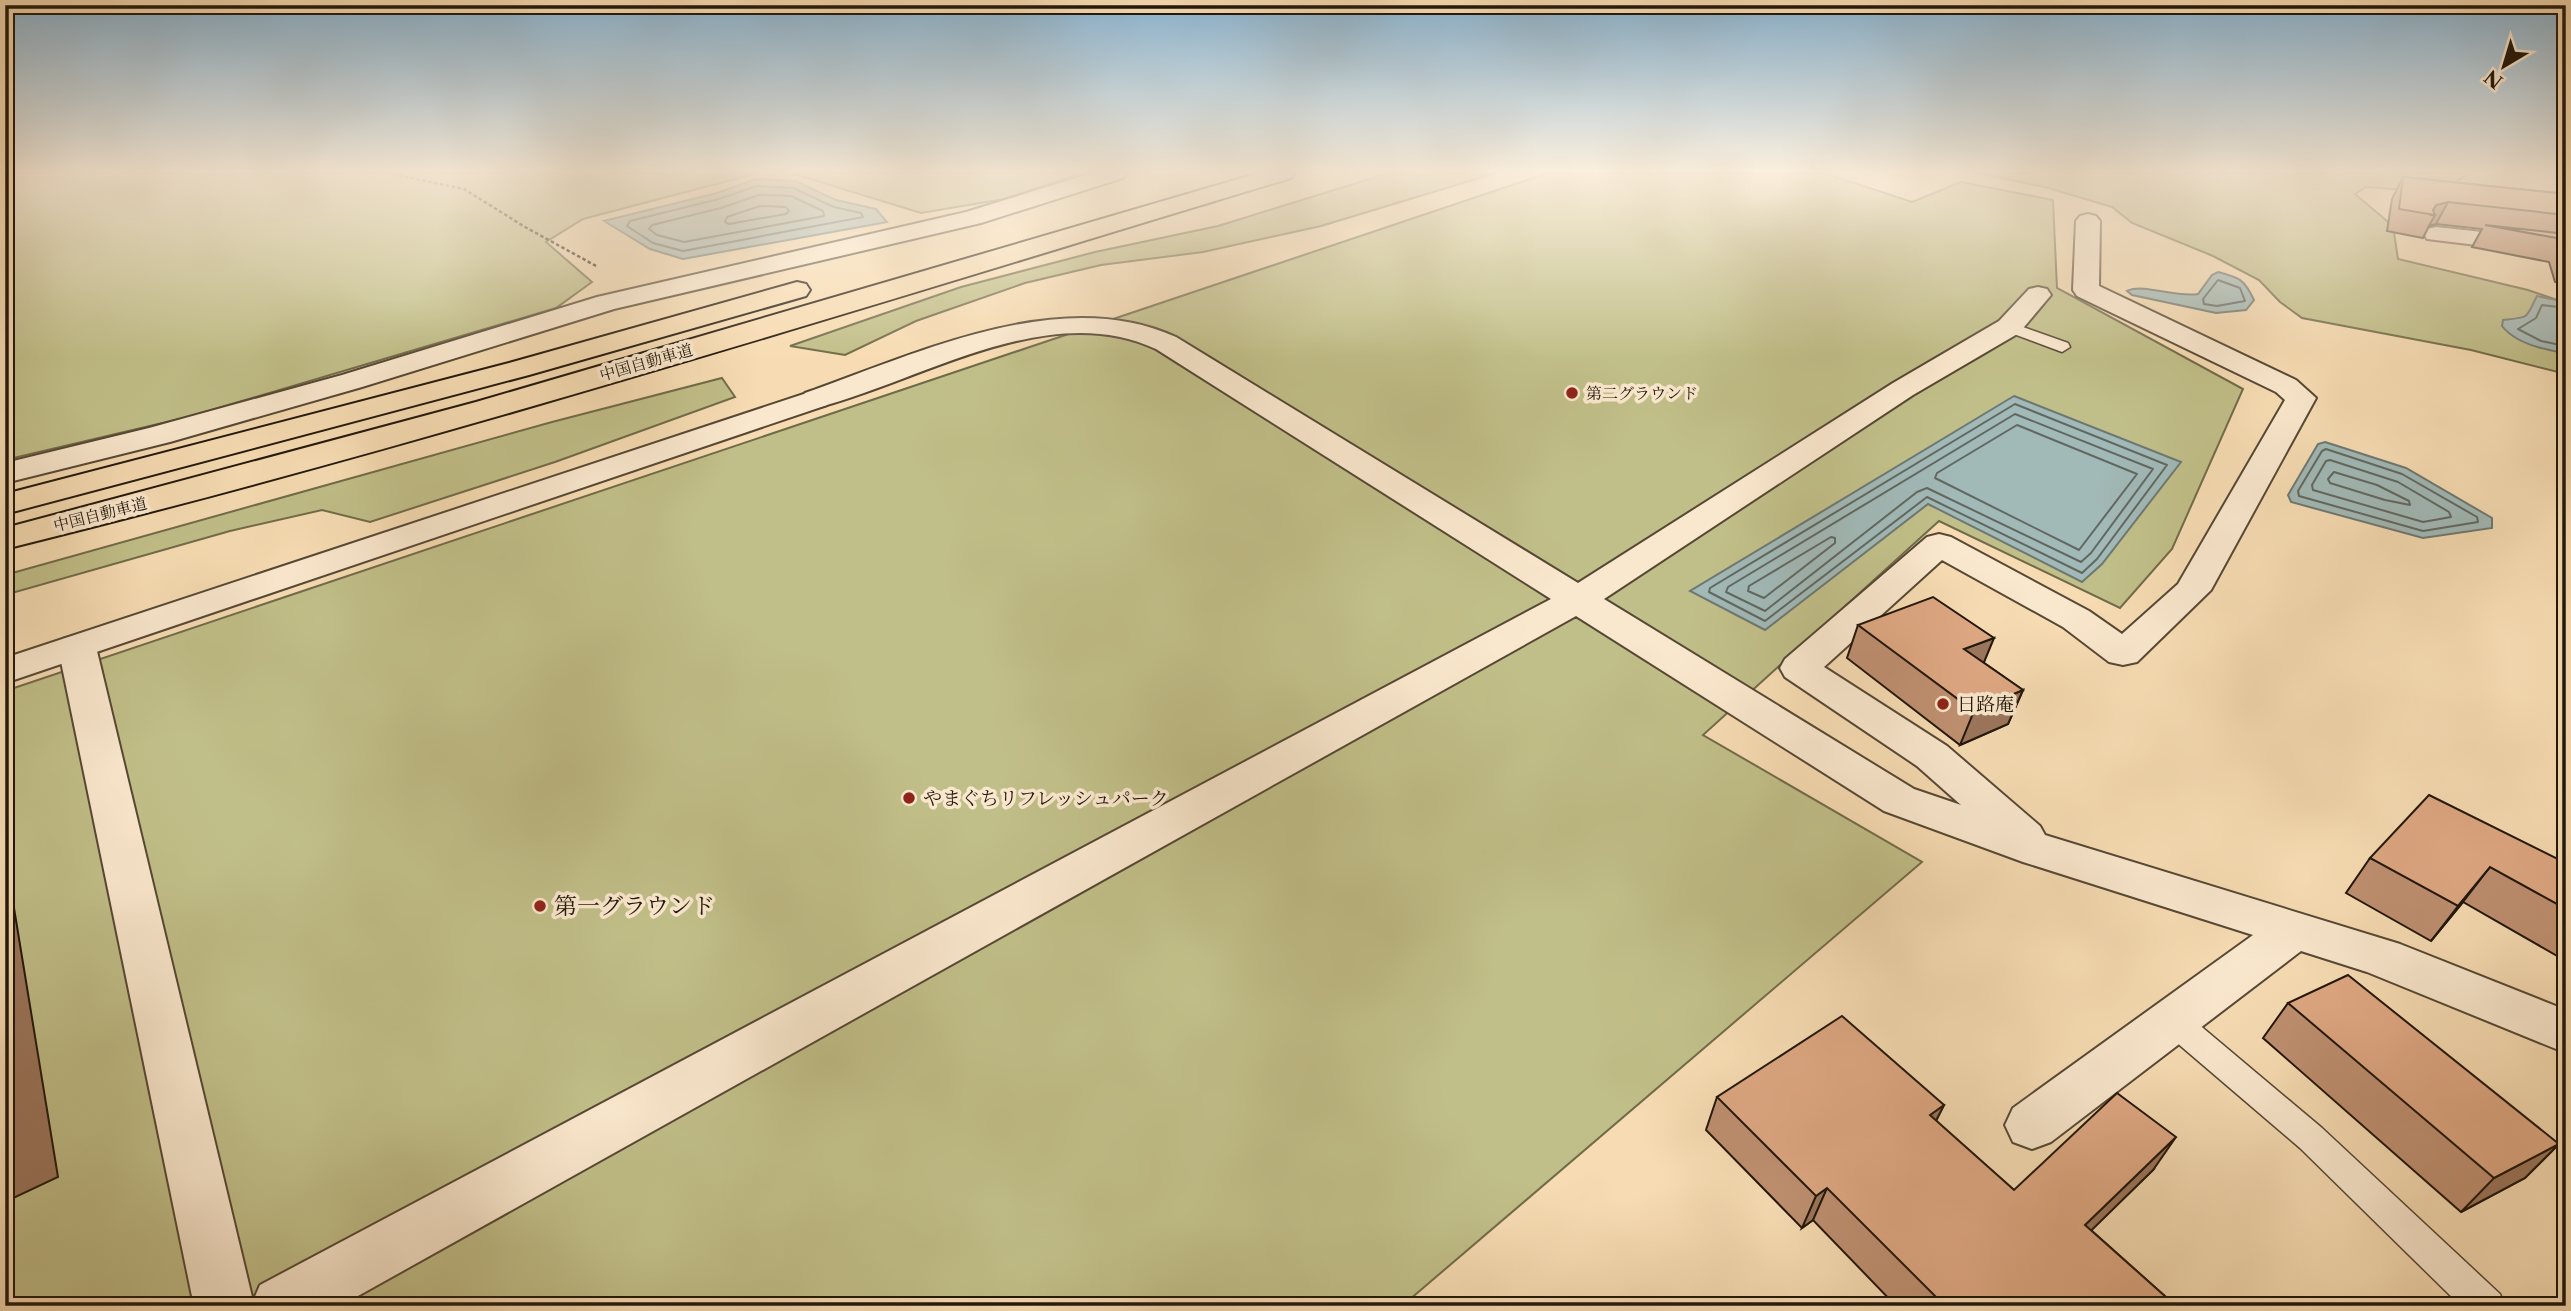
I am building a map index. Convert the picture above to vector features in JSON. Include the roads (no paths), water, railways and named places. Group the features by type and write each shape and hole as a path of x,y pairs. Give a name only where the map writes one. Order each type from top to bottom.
{"highway":[{"name":"中国自動車道","path":"5,504 125,475 505,373 990,234"},
{"name":"中国自動車道","path":"5,539 128,508 537,394 1076,234"}],"street":[{"path":"5,472 159,435 340,385 655,290 902,234"},
{"path":"2039,850 1932,756 1799,668 1940,544 2076,620 2123,653 2193,590 2301,398 2286,386 2086,290 2088,234"},
{"path":"2441,234 2516,237 2566,249"},
{"path":"655,290 685,306"},
{"path":"281,1306 1577,600 1903,389 2009,327 2038,295"},
{"path":"5,671 998,338 1045,328 1095,326 1137,331 1166,343 1899,800 2039,850 2383,958 2566,1032"},
{"path":"76,647 224,1306"},
{"path":"2032,1125 2295,930"}],"lane":[{"path":"2009,327 2062,347"},
{"path":"2173,1021 2311,1138 2487,1306"}],"water":[{"path":"626,234 820,234 683,259 650,249"},
{"path":"2218,272 2244,283 2254,300 2246,310 2216,313 2132,295 2127,291 2142,289 2198,294 2212,275"},
{"path":"2537,296 2566,302 2566,353 2523,342 2502,326 2503,320 2526,316"},
{"path":"2014,396 2181,462 2102,564 2082,582 1928,504 1765,630 1690,591"},
{"path":"2325,442 2406,468 2492,518 2492,528 2423,538 2291,502 2288,495 2318,444"}],"place":[{"name":"第二グラウンド","path":"1572,393"},
{"name":"日路庵","path":"1943,704"},
{"name":"やまぐちリフレッシュパーク","path":"909,798"},
{"name":"第一グラウンド","path":"540,906"}]}
